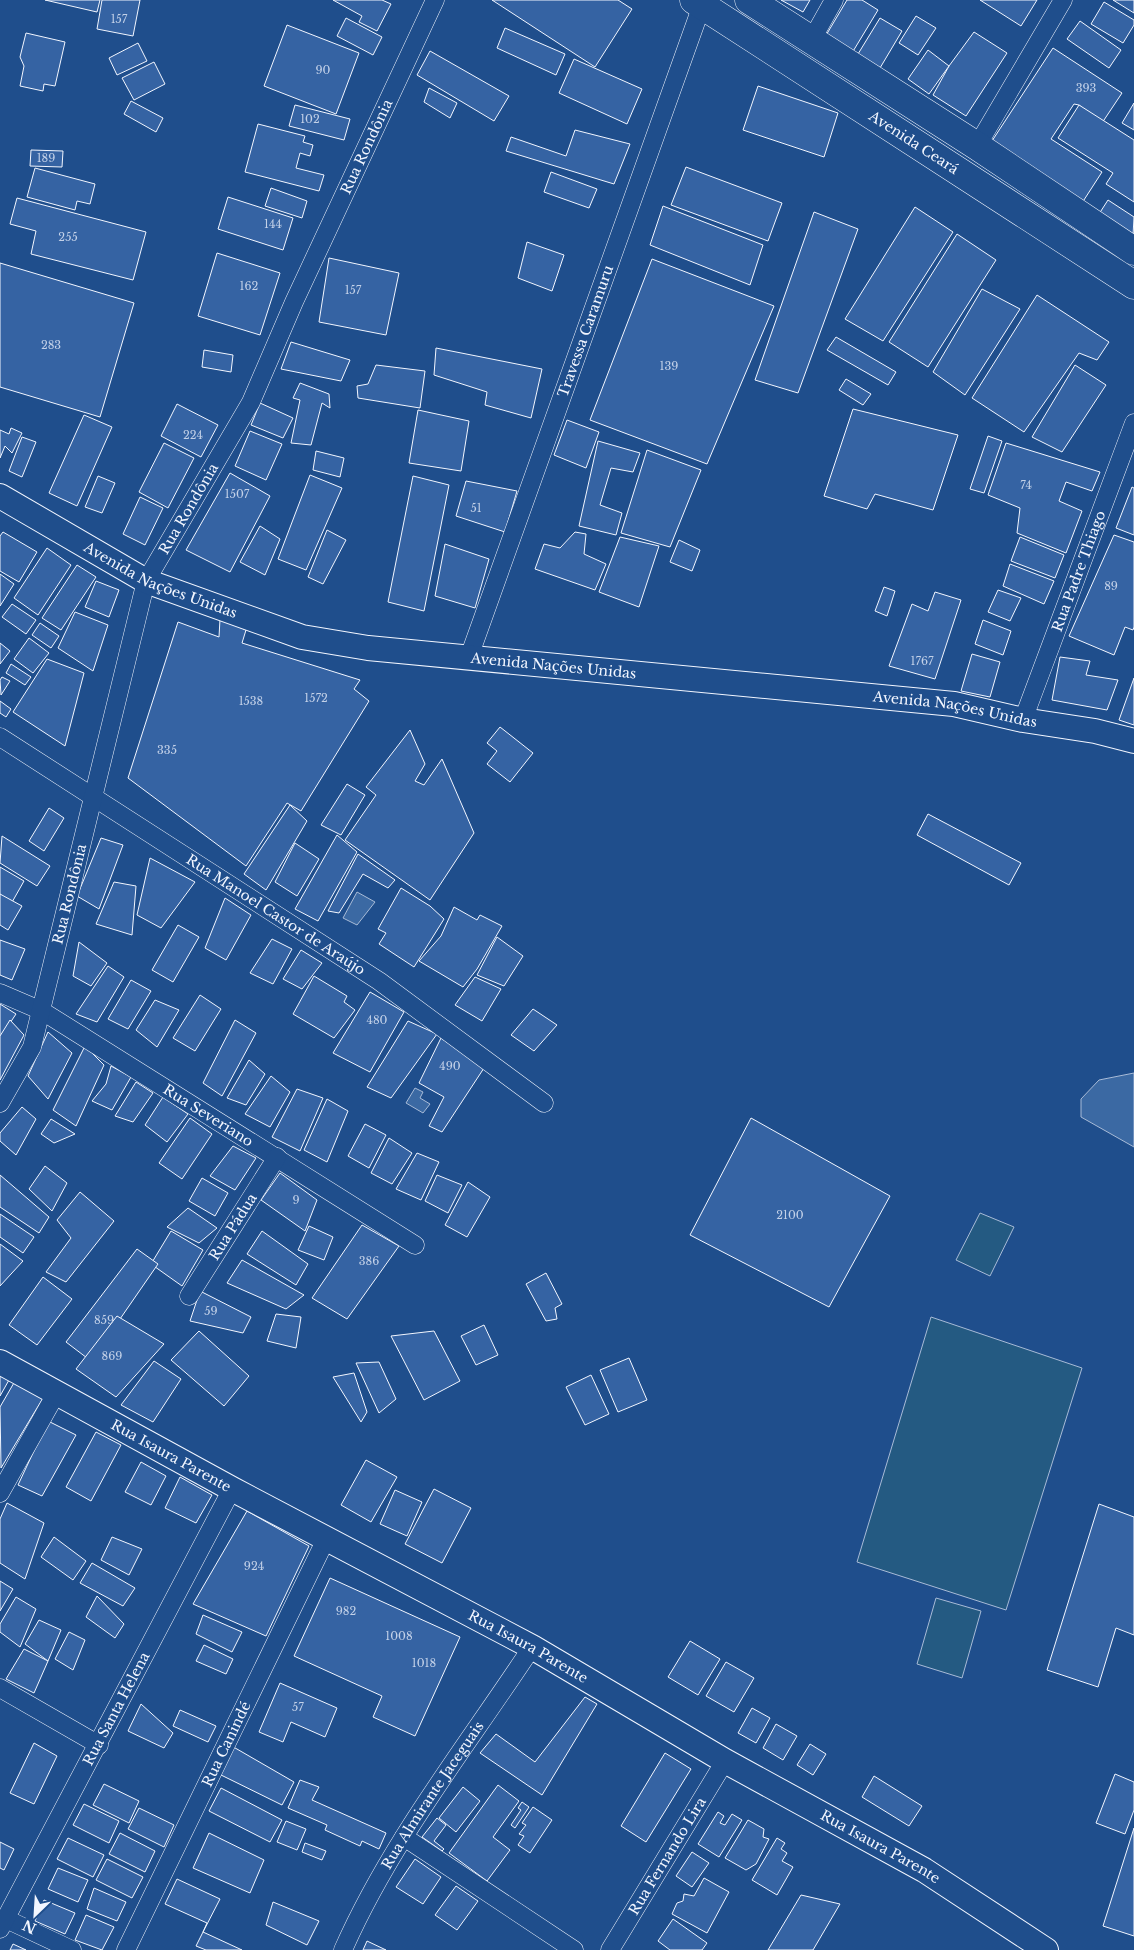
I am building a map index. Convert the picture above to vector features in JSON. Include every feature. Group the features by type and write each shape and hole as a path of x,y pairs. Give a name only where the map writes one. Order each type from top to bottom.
{"main road":[{"path":"749,0 977,146 1134,251"},
{"name":"Avenida Ceará","path":"698,3 1134,285"}],"street":[{"name":"Rua Rondônia","path":"0,1103 32,1047 146,581 251,402 294,302 435,0"},
{"path":"811,41 834,0"},
{"path":"977,146 1063,0"},
{"name":"Travessa Caramuru","path":"469,657 698,3"},
{"name":"Rua Padre Thiago","path":"1023,720 1134,423"},
{"name":"Avenida Nações Unidas","path":"0,496 146,581 302,637 368,648 954,704 1023,720 1095,731 1134,742"},
{"name":"Rua Manoel Castor de Araújo","path":"0,737 379,981 544,1103"},
{"name":"Rua Severiano","path":"0,993 42,1011 415,1245"},
{"name":"Rua Pádua","path":"188,1296 277,1157"},
{"name":"Rua Isaura Parente","path":"0,1362 232,1489 532,1647 725,1761 924,1870 1046,1950"},
{"path":"0,1493 57,1392"},
{"name":"Rua Santa Helena","path":"3,1924 232,1489"},
{"name":"Rua Canindé","path":"126,1950 326,1539"},
{"name":"Rua Almirante Jaceguais","path":"343,1950 360,1912 404,1837 532,1647"},
{"path":"0,1688 98,1745"},
{"name":"Rua Fernando Lira","path":"610,1950 725,1761"},
{"path":"404,1837 574,1950"},
{"path":"3,1924 72,1950"}],"shaded area":[{"path":"357,892 375,902 357,925 343,918"},
{"path":"1134,1073 1134,1147 1081,1117 1081,1099 1099,1080"},
{"path":"415,1088 423,1092 420,1098 430,1104 423,1113 406,1103"},
{"path":"980,1213 1014,1227 990,1276 956,1260"},
{"path":"931,1317 1082,1368 1006,1610 857,1562"},
{"path":"936,1598 981,1611 962,1678 917,1664"}],"building":[{"path":"45,0 100,0 97,12"},
{"path":"102,0 140,0 133,36 97,29"},
{"path":"333,0 382,0 391,4 377,31 359,22 362,16"},
{"path":"492,0 618,0 632,9 595,67"},
{"path":"781,0 810,0 803,12"},
{"path":"847,0 862,0 878,10 852,53 825,37"},
{"path":"980,0 1037,0 1021,26"},
{"path":"1113,0 1134,0 1134,13"},
{"path":"1104,2 1134,20 1134,25 1123,43 1091,24"},
{"path":"916,16 936,28 918,55 899,43"},
{"path":"346,18 382,37 373,55 337,36"},
{"path":"880,18 902,31 880,68 858,54"},
{"path":"1080,21 1121,50 1109,68 1067,39"},
{"path":"287,25 359,53 336,114 264,86"},
{"path":"505,28 565,54 556,75 497,48"},
{"path":"974,32 1007,53 966,116 933,95 949,66"},
{"path":"26,33 65,42 55,86 44,84 43,91 20,86 24,66 20,57"},
{"path":"138,43 147,61 117,75 109,58"},
{"path":"1053,48 1122,93 1102,123 1079,105 1074,104 1051,139 1102,172 1082,203 990,144"},
{"path":"928,50 949,66 929,94 908,79"},
{"path":"430,51 509,96 494,121 417,75"},
{"path":"574,59 642,89 627,124 559,93"},
{"path":"154,62 165,84 134,100 122,78"},
{"path":"758,86 838,113 824,157 743,130"},
{"path":"429,88 457,103 450,118 424,102"},
{"path":"131,101 163,118 156,132 124,114"},
{"path":"1134,103 1134,130 1122,123"},
{"path":"295,105 350,119 344,140 289,126"},
{"path":"1079,105 1134,140 1134,202 1106,184 1113,173 1058,138"},
{"path":"258,124 305,136 303,142 313,145 310,156 300,153 296,168 324,175 319,191 245,172"},
{"path":"575,130 630,144 614,184 506,151 511,137 566,156"},
{"path":"31,150 63,151 62,167 30,166"},
{"path":"686,167 782,203 768,241 671,205"},
{"path":"35,168 95,184 90,204 77,201 75,210 27,197"},
{"path":"551,172 597,189 589,208 544,192"},
{"path":"271,188 307,201 302,218 265,206"},
{"path":"228,197 293,218 283,250 218,229"},
{"path":"17,198 146,232 133,280 31,254 36,231 10,224"},
{"path":"1108,200 1134,217 1133,236 1099,214"},
{"path":"663,206 763,245 750,285 650,245"},
{"path":"915,207 953,232 883,341 845,319"},
{"path":"814,212 858,229 798,393 755,380"},
{"path":"957,234 996,260 928,367 889,342"},
{"path":"527,242 564,255 552,291 518,278"},
{"path":"217,253 280,273 260,335 198,316"},
{"path":"329,258 399,273 386,335 319,322"},
{"path":"652,259 774,306 707,464 590,420"},
{"path":"0,263 134,303 100,417 0,387"},
{"path":"982,289 1020,309 965,395 933,372"},
{"path":"1037,295 1109,342 1097,360 1079,353 1024,432 972,398"},
{"path":"836,337 896,372 888,385 827,350"},
{"path":"291,342 350,360 341,381 281,369"},
{"path":"436,348 542,369 531,418 485,405 487,392 434,375"},
{"path":"204,350 233,355 231,372 202,367"},
{"path":"376,365 425,371 420,408 358,398 357,386 368,384"},
{"path":"1075,365 1106,385 1062,452 1032,437"},
{"path":"846,379 871,394 863,405 839,390"},
{"path":"300,383 329,394 330,408 322,403 311,445 291,443 300,400 293,398"},
{"path":"260,403 293,418 283,438 251,425"},
{"path":"177,404 218,425 201,457 161,436"},
{"path":"853,409 958,435 933,510 875,494 867,509 824,496"},
{"path":"418,410 469,421 461,471 409,463"},
{"path":"84,415 112,427 77,506 49,493"},
{"path":"567,420 599,432 586,468 554,455"},
{"path":"11,428 22,433 12,453 5,446 0,458 0,430 9,434"},
{"path":"250,431 282,444 266,480 235,466"},
{"path":"988,436 1002,441 984,493 970,489"},
{"path":"22,437 36,442 22,477 9,471"},
{"path":"598,441 640,453 633,472 611,468 600,505 622,513 616,535 579,526"},
{"path":"164,443 194,458 168,508 139,492"},
{"path":"1006,443 1100,472 1092,491 1066,482 1059,501 1082,511 1066,553 1017,533 1020,508 988,495"},
{"path":"647,450 701,470 670,547 621,533"},
{"path":"316,451 344,458 340,477 313,470"},
{"path":"230,473 270,496 230,572 186,550"},
{"path":"310,475 342,488 306,570 278,559"},
{"path":"98,476 115,483 102,513 85,507"},
{"path":"413,476 449,485 424,611 388,602"},
{"path":"466,481 517,491 505,532 456,516"},
{"path":"1132,487 1134,488 1134,535 1116,528"},
{"path":"140,497 163,508 145,545 123,534"},
{"path":"260,526 280,539 265,575 240,562"},
{"path":"327,530 346,540 323,584 308,577"},
{"path":"3,532 37,552 19,582 0,571 0,536"},
{"path":"575,532 586,534 584,554 606,564 595,590 535,569 544,544 560,548"},
{"path":"1114,535 1134,542 1134,627 1133,630 1125,627 1114,655 1069,636"},
{"path":"620,537 659,546 639,607 599,592"},
{"path":"1020,537 1064,555 1055,578 1011,561"},
{"path":"679,540 700,550 692,571 670,562"},
{"path":"445,544 489,559 475,608 435,596"},
{"path":"47,548 71,565 38,615 14,598"},
{"path":"1010,564 1054,581 1044,604 1003,586"},
{"path":"77,565 96,577 61,630 42,618"},
{"path":"0,574 14,584 0,606"},
{"path":"96,581 119,590 109,617 85,607"},
{"path":"884,587 895,591 887,616 875,611"},
{"path":"998,590 1021,598 1010,621 988,612"},
{"path":"935,592 961,600 935,679 889,666 912,604 928,611"},
{"path":"12,604 36,620 26,634 2,617"},
{"path":"75,612 108,625 93,671 58,648"},
{"path":"220,619 246,630 242,643 360,680 354,689 369,701 301,811 287,803 246,866 128,778 178,622 219,637"},
{"path":"983,620 1011,631 1003,655 975,644"},
{"path":"40,623 59,636 51,648 32,635"},
{"path":"29,638 49,653 33,673 14,659"},
{"path":"0,643 10,651 0,664"},
{"path":"972,654 1000,662 990,697 961,691"},
{"path":"1060,657 1090,661 1086,675 1118,680 1107,710 1052,700"},
{"path":"47,659 84,673 65,746 13,712"},
{"path":"11,664 31,677 25,685 6,673"},
{"path":"2,677 10,681 1,695 0,680"},
{"path":"1134,678 1134,725 1119,720"},
{"path":"0,701 11,709 6,717 0,713"},
{"path":"500,727 533,753 510,782 487,764 497,751 487,743"},
{"path":"410,730 425,764 415,781 424,785 442,759 474,833 430,900 345,840 376,795 366,787"},
{"path":"347,784 365,795 341,835 321,825"},
{"path":"290,805 307,821 266,890 244,874"},
{"path":"49,808 64,818 44,851 29,841"},
{"path":"928,814 1021,863 1009,885 917,835"},
{"path":"337,835 357,852 318,921 295,909"},
{"path":"2,836 50,866 37,886 0,863"},
{"path":"101,838 123,845 99,909 77,896"},
{"path":"295,843 319,859 297,896 275,882"},
{"path":"358,854 395,880 388,888 363,874 339,913 328,911"},
{"path":"150,858 195,882 161,928 137,915"},
{"path":"0,867 24,881 11,904 0,897"},
{"path":"114,882 136,886 132,935 96,924"},
{"path":"401,888 430,906 444,919 414,967 379,944 386,933 378,929"},
{"path":"0,894 22,906 8,930 0,925"},
{"path":"225,898 251,915 226,960 205,948"},
{"path":"454,907 477,920 480,915 502,926 477,969 463,987 419,961 441,936"},
{"path":"178,925 199,937 173,982 152,970"},
{"path":"497,937 523,956 504,986 477,975"},
{"path":"272,939 292,949 273,984 250,973"},
{"path":"0,940 25,949 12,980 0,975"},
{"path":"79,942 107,963 91,986 73,976"},
{"path":"301,950 322,963 302,989 283,979"},
{"path":"108,966 124,977 97,1022 76,1014"},
{"path":"314,976 347,996 344,1002 355,1010 334,1038 293,1014"},
{"path":"475,977 501,989 482,1021 455,1005"},
{"path":"131,980 151,991 128,1029 108,1019"},
{"path":"370,992 404,1012 370,1072 333,1053"},
{"path":"200,995 221,1009 195,1051 173,1038"},
{"path":"155,1000 179,1010 157,1047 136,1030"},
{"path":"0,1004 16,1014 0,1038"},
{"path":"533,1009 557,1025 534,1051 511,1035"},
{"path":"10,1020 24,1035 0,1080 0,1036"},
{"path":"235,1020 256,1033 222,1096 203,1083"},
{"path":"408,1021 437,1034 391,1098 367,1087"},
{"path":"48,1032 72,1053 48,1099 28,1076"},
{"path":"441,1038 484,1068 442,1132 429,1126 444,1097 419,1083"},
{"path":"85,1046 104,1065 76,1126 53,1110"},
{"path":"249,1060 265,1074 246,1105 227,1098"},
{"path":"111,1066 131,1077 112,1110 92,1101 106,1084"},
{"path":"271,1076 290,1092 270,1127 245,1114"},
{"path":"136,1082 153,1093 133,1122 115,1116"},
{"path":"297,1089 323,1098 300,1151 272,1137"},
{"path":"163,1097 188,1114 167,1142 145,1125"},
{"path":"327,1099 348,1111 327,1162 304,1150"},
{"path":"22,1107 36,1119 16,1155 0,1141 0,1133"},
{"path":"190,1118 212,1134 182,1179 159,1163"},
{"path":"751,1118 890,1196 829,1307 690,1235"},
{"path":"51,1119 75,1134 54,1143 41,1134"},
{"path":"365,1124 386,1135 369,1168 348,1156"},
{"path":"389,1138 412,1153 392,1184 371,1173"},
{"path":"233,1146 256,1158 235,1190 210,1176"},
{"path":"417,1153 439,1162 421,1200 396,1189"},
{"path":"45,1166 67,1183 52,1211 29,1189"},
{"path":"280,1173 317,1200 305,1231 261,1200"},
{"path":"0,1175 49,1217 39,1233 0,1207"},
{"path":"437,1175 462,1185 448,1213 425,1201"},
{"path":"202,1178 228,1193 215,1216 189,1201"},
{"path":"468,1182 490,1197 467,1237 445,1225"},
{"path":"80,1192 114,1221 66,1282 46,1272 71,1238 57,1220"},
{"path":"188,1208 217,1228 199,1243 167,1227"},
{"path":"0,1214 34,1237 23,1253 0,1237"},
{"path":"362,1225 399,1246 347,1319 312,1298"},
{"path":"309,1226 333,1237 324,1260 298,1250"},
{"path":"171,1231 203,1250 182,1286 151,1264"},
{"path":"262,1231 308,1264 296,1285 247,1254"},
{"path":"0,1244 23,1261 0,1286"},
{"path":"137,1249 158,1264 91,1361 66,1342"},
{"path":"242,1260 304,1295 286,1309 227,1283"},
{"path":"546,1273 562,1304 555,1308 557,1319 546,1321 526,1284"},
{"path":"43,1277 72,1299 37,1345 9,1325"},
{"path":"200,1291 251,1317 243,1333 190,1321"},
{"path":"276,1314 301,1317 296,1348 267,1341"},
{"path":"117,1316 164,1344 116,1397 76,1369"},
{"path":"484,1325 498,1355 476,1365 461,1336"},
{"path":"199,1331 249,1376 224,1406 171,1360"},
{"path":"434,1331 460,1381 424,1400 391,1336"},
{"path":"629,1358 647,1400 618,1412 600,1370"},
{"path":"154,1361 181,1379 153,1422 121,1405"},
{"path":"379,1362 396,1399 379,1413 356,1363"},
{"path":"354,1373 367,1412 361,1422 333,1377"},
{"path":"591,1375 609,1414 585,1425 566,1387"},
{"path":"0,1376 9,1380 0,1396"},
{"path":"15,1381 43,1398 1,1468 0,1407"},
{"path":"48,1421 76,1435 42,1496 18,1485"},
{"path":"96,1432 121,1445 91,1501 66,1487"},
{"path":"366,1460 397,1477 371,1522 341,1505"},
{"path":"141,1462 166,1476 151,1505 125,1492"},
{"path":"180,1477 212,1495 196,1523 165,1508"},
{"path":"434,1489 471,1508 442,1563 405,1544"},
{"path":"395,1490 422,1502 407,1536 380,1524"},
{"path":"7,1503 44,1523 25,1579 0,1563 0,1519"},
{"path":"1099,1504 1134,1517 1134,1635 1116,1628 1098,1687 1047,1670"},
{"path":"247,1511 309,1546 266,1636 193,1604"},
{"path":"54,1537 86,1561 73,1580 41,1557"},
{"path":"112,1537 142,1549 129,1575 101,1560"},
{"path":"92,1563 135,1588 123,1606 80,1583"},
{"path":"330,1578 460,1637 415,1736 373,1717 382,1696 294,1656"},
{"path":"0,1581 13,1589 0,1611"},
{"path":"97,1596 124,1624 115,1638 86,1617"},
{"path":"16,1597 36,1609 20,1647 0,1632 0,1624"},
{"path":"203,1615 242,1632 232,1652 196,1634"},
{"path":"39,1620 61,1630 48,1661 25,1644"},
{"path":"69,1632 85,1640 73,1670 55,1659"},
{"path":"690,1641 720,1659 698,1695 668,1677"},
{"path":"204,1645 233,1659 226,1674 196,1661"},
{"path":"24,1649 48,1661 34,1693 6,1679"},
{"path":"726,1662 754,1678 734,1712 706,1696"},
{"path":"280,1683 337,1708 325,1737 291,1722 283,1742 259,1732"},
{"path":"585,1697 597,1704 542,1795 480,1753 496,1734 535,1762"},
{"path":"141,1704 173,1733 164,1748 128,1731"},
{"path":"752,1708 770,1718 756,1743 738,1733"},
{"path":"180,1710 216,1726 208,1742 173,1726"},
{"path":"776,1724 797,1736 783,1760 763,1748"},
{"path":"34,1743 57,1756 34,1804 10,1793"},
{"path":"810,1744 826,1754 813,1775 797,1765"},
{"path":"230,1745 294,1782 282,1805 219,1774"},
{"path":"665,1753 691,1769 646,1842 621,1826"},
{"path":"1115,1774 1134,1782 1134,1810 1125,1834 1096,1823"},
{"path":"874,1776 922,1806 909,1826 862,1797"},
{"path":"300,1780 319,1787 312,1800 386,1833 379,1849 362,1841 360,1846 325,1830 327,1825 288,1808"},
{"path":"104,1784 139,1801 129,1823 93,1805"},
{"path":"498,1785 519,1801 493,1837 510,1850 487,1881 449,1853"},
{"path":"463,1787 480,1801 456,1832 439,1818"},
{"path":"221,1788 282,1820 270,1842 209,1811"},
{"path":"522,1802 529,1807 515,1828 511,1825 521,1810 518,1808"},
{"path":"84,1804 119,1821 109,1843 73,1825"},
{"path":"533,1807 552,1820 530,1853 518,1845 524,1836 519,1834 526,1825 522,1823"},
{"path":"139,1808 174,1825 164,1847 128,1829"},
{"path":"718,1812 724,1816 720,1823 725,1825 732,1814 742,1820 719,1857 698,1844"},
{"path":"437,1818 446,1825 434,1841 444,1849 442,1851 422,1837"},
{"path":"748,1820 764,1829 763,1837 769,1839 756,1864 746,1870 725,1858"},
{"path":"286,1821 306,1829 297,1850 277,1842"},
{"path":"1134,1828 1134,1936 1103,1926"},
{"path":"120,1833 155,1851 145,1872 109,1854"},
{"path":"209,1833 264,1860 250,1893 193,1868"},
{"path":"68,1838 104,1855 93,1877 57,1859"},
{"path":"777,1838 785,1843 781,1849 787,1853 782,1861 793,1867 777,1895 752,1880"},
{"path":"0,1842 14,1849 4,1870 0,1868"},
{"path":"305,1843 326,1851 322,1860 302,1852"},
{"path":"692,1852 709,1863 692,1887 676,1876"},
{"path":"107,1859 143,1877 132,1898 96,1880"},
{"path":"415,1859 441,1877 423,1904 396,1887"},
{"path":"58,1868 88,1880 78,1902 48,1889"},
{"path":"704,1878 729,1892 707,1933 672,1914 677,1903 683,1901 684,1894 694,1896"},
{"path":"177,1879 220,1899 203,1932 207,1923 165,1904"},
{"path":"456,1886 478,1901 457,1930 435,1915"},
{"path":"94,1888 126,1902 117,1921 87,1909"},
{"path":"801,1895 840,1904 813,1950 768,1950"},
{"path":"44,1900 75,1913 65,1934 35,1921"},
{"path":"273,1902 319,1921 307,1945 266,1925"},
{"path":"86,1915 114,1927 102,1950 75,1940"},
{"path":"673,1919 707,1943 702,1950 670,1950 658,1941"},
{"path":"203,1932 242,1950 206,1950 196,1946"},
{"path":"367,1941 386,1950 363,1950"},
{"path":"13,1944 26,1950 10,1950"}]}
